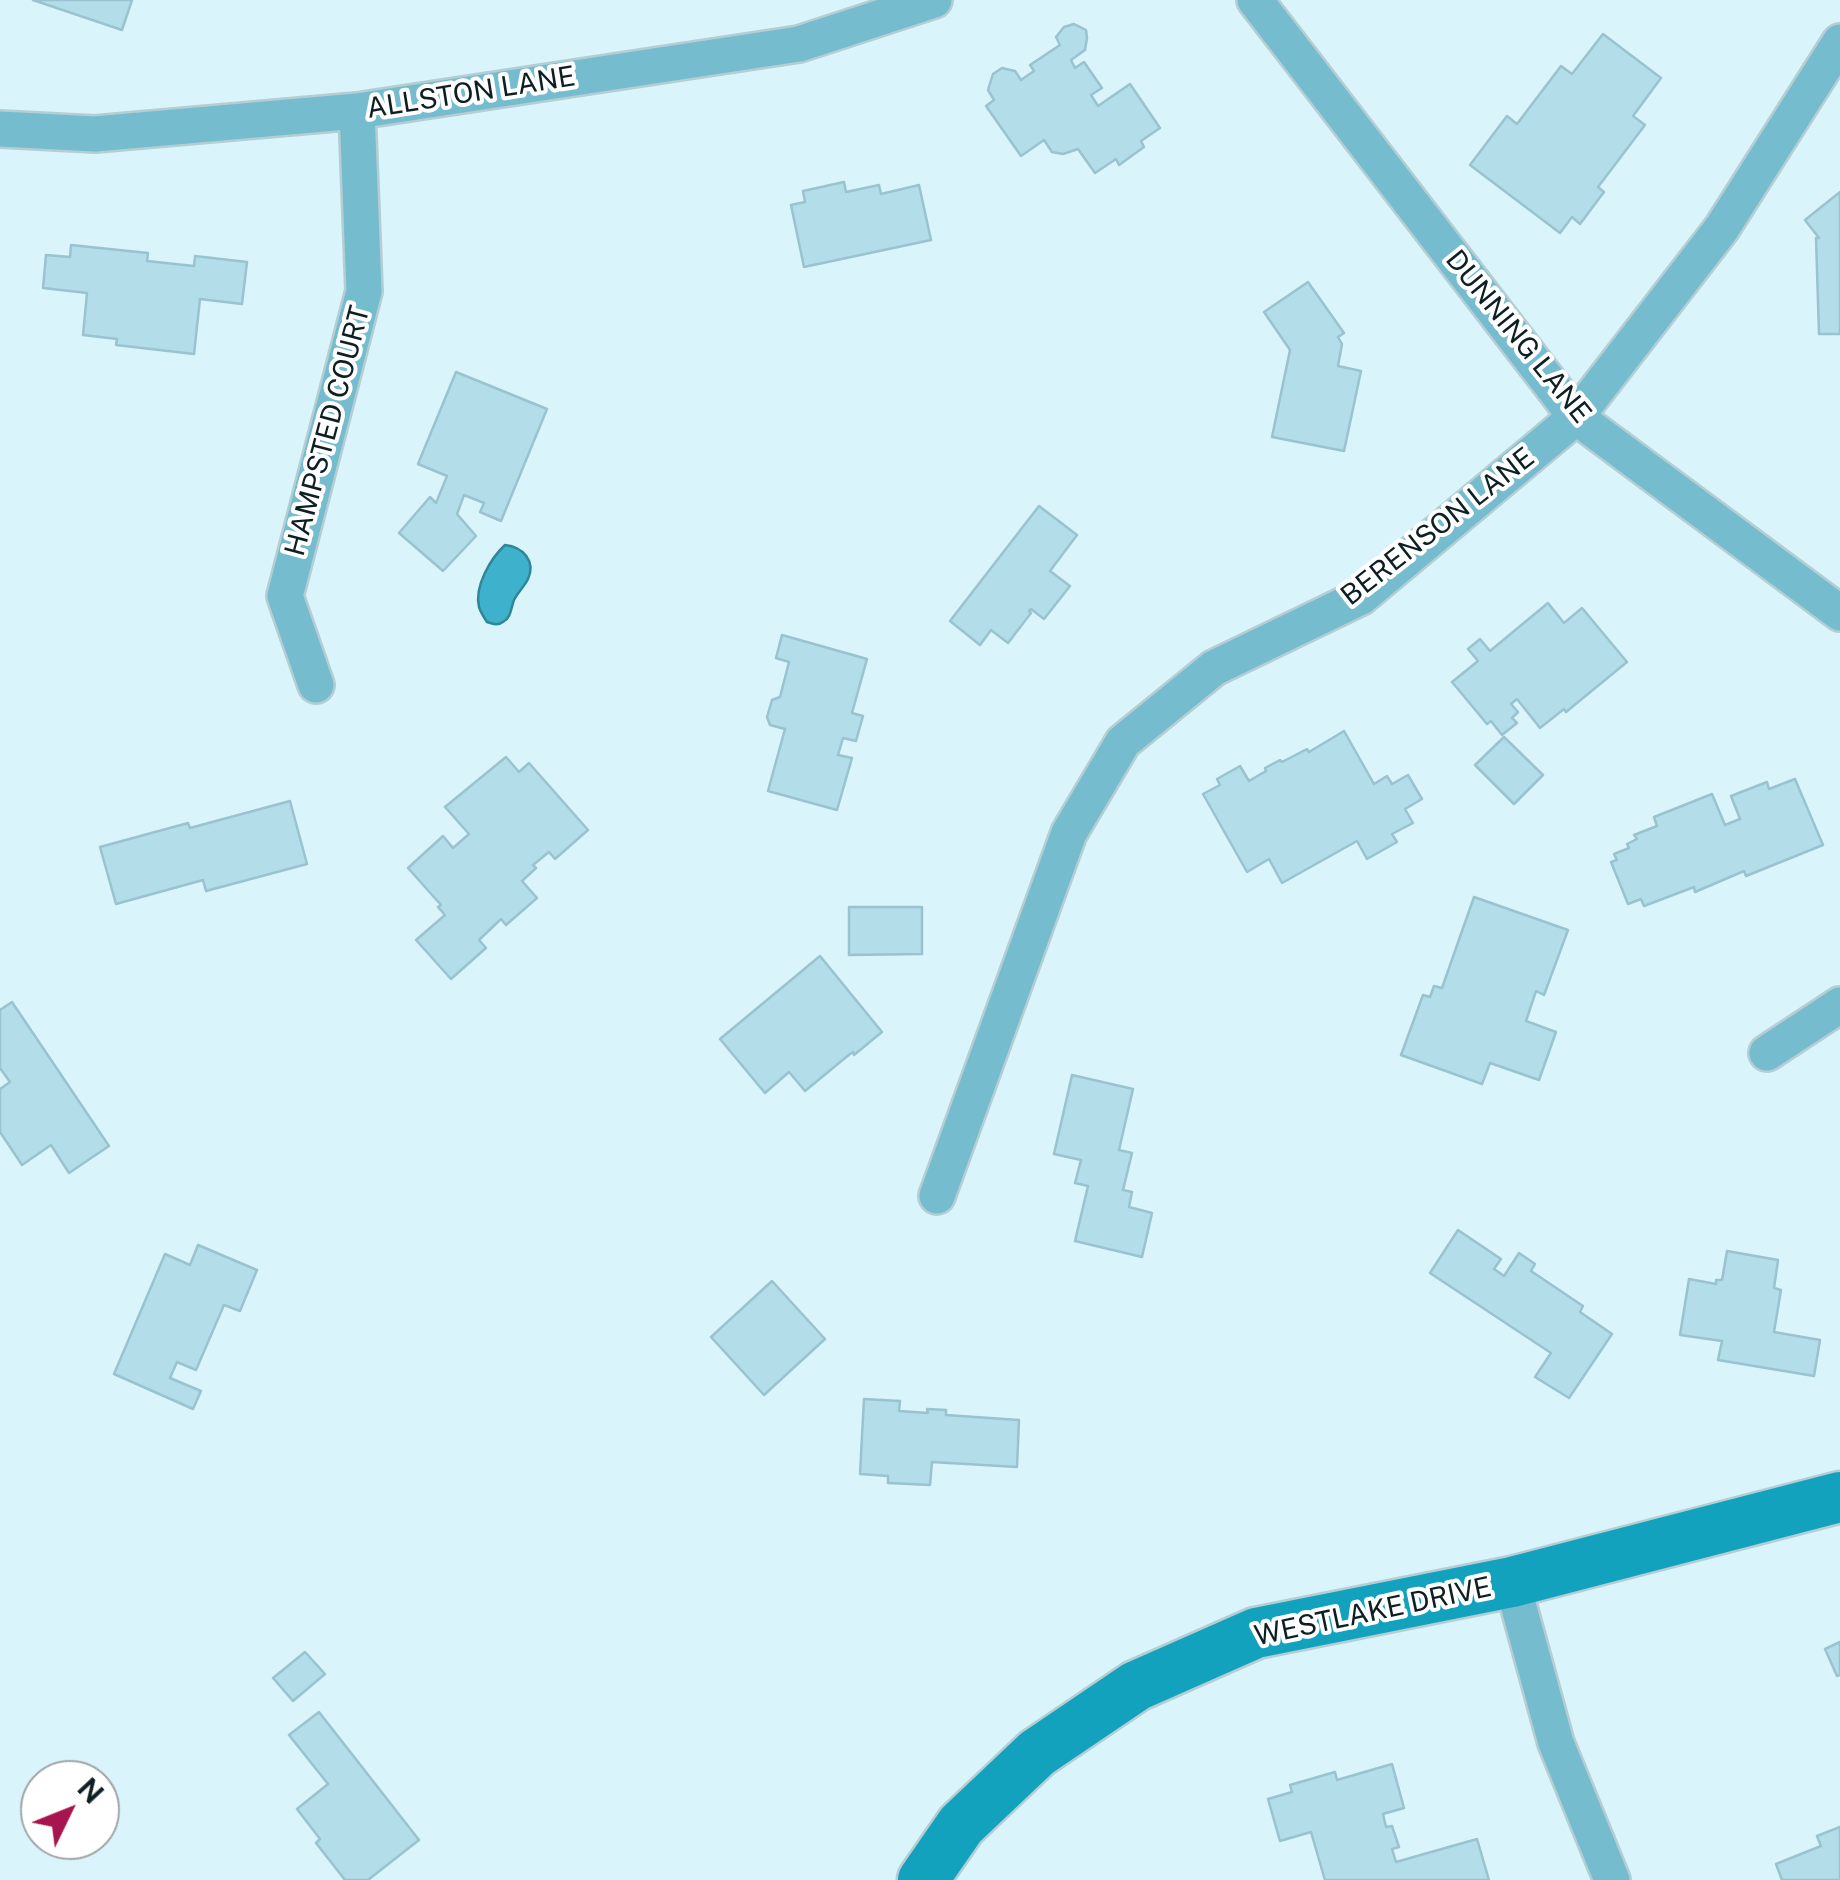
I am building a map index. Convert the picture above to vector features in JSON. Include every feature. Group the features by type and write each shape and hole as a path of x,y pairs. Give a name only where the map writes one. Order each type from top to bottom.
{"street":[{"name":"ALLSTON LANE","path":"0,128 95,134 357,111 799,44 934,0"},
{"name":"DUNNING LANE","path":"1255,0 1576,417 1840,613"},
{"name":"BERENSON LANE","path":"937,1196 1069,833 1122,742 1214,668 1360,597 1576,417 1722,228 1840,42"},
{"name":"HAMPSTED COURT","path":"316,685 285,596 364,291 357,111"},
{"path":"1766,1053 1840,1005"},
{"name":"WESTLAKE DRIVE","path":"923,1880 961,1825 1038,1752 1136,1686 1256,1633 1512,1582 1840,1497"},
{"path":"1512,1582 1556,1743 1612,1880"}],"water":[{"path":"505,545 526,556 530,572 508,618 495,624 487,622 480,610 479,590 489,565"}],"building":[{"path":"33,0 132,0 122,30"},
{"path":"1074,24 1086,30 1087,38 1085,50 1071,60 1075,68 1084,62 1102,88 1091,95 1098,106 1130,84 1160,128 1141,141 1144,147 1119,165 1116,159 1095,173 1078,149 1063,154 1052,152 1044,140 1021,156 986,106 994,100 988,90 993,74 1002,68 1015,71 1021,80 1034,71 1030,65 1060,45 1056,37 1064,27"},
{"path":"1603,34 1661,78 1633,116 1645,125 1598,187 1604,192 1580,224 1572,217 1560,233 1470,165 1507,116 1517,124 1561,66 1572,74"},
{"path":"844,182 846,192 879,185 881,194 919,185 931,240 804,267 791,205 805,202 803,191"},
{"path":"1840,192 1840,334 1819,334 1819,238 1805,220"},
{"path":"71,245 148,253 147,261 194,266 195,256 247,262 242,304 200,299 194,354 116,345 117,339 83,335 87,293 43,288 46,255 70,257"},
{"path":"1308,282 1344,333 1338,337 1342,344 1338,366 1361,371 1344,451 1272,437 1290,350 1264,312"},
{"path":"456,372 547,409 501,521 480,512 484,503 464,495 457,514 476,536 443,571 399,533 430,497 436,503 447,476 418,464"},
{"path":"1039,506 1077,535 1050,571 1070,586 1044,619 1031,609 1008,643 991,630 980,645 950,621"},
{"path":"1548,603 1564,623 1582,608 1627,662 1540,728 1517,699 1511,704 1518,712 1512,718 1517,723 1502,735 1491,721 1487,724 1452,682 1478,661 1468,649 1480,639 1490,651"},
{"path":"782,635 867,659 852,713 863,716 856,741 843,738 838,755 852,758 837,810 768,791 785,729 770,725 767,717 772,700 780,697 789,662 776,658"},
{"path":"1344,731 1374,784 1387,776 1392,784 1408,775 1422,799 1405,809 1413,823 1392,834 1397,842 1367,859 1357,841 1282,883 1269,859 1247,872 1203,794 1220,785 1217,779 1240,766 1249,781 1280,760 1307,749 1309,752"},
{"path":"1504,737 1543,775 1514,804 1475,765"},
{"path":"506,757 519,772 529,763 588,830 555,859 549,852 533,865 536,868 522,881 537,898 506,925 501,919 479,940 486,948 451,979 416,940 445,915 438,907 441,905 408,868 443,836 453,848 469,834 445,807"},
{"path":"1795,779 1823,845 1695,892 1694,887 1644,906 1641,899 1628,904 1611,862 1617,860 1614,854 1629,848 1627,844 1637,839 1634,835 1657,826 1654,817 1712,794 1725,825 1740,819 1731,796 1767,782 1769,789"},
{"path":"290,801 307,864 206,891 203,880 116,904 100,847"},
{"path":"1474,897 1568,930 1544,995 1536,991 1526,1021 1556,1032 1539,1080 1490,1063 1482,1084 1401,1055 1423,995 1430,997 1434,986 1442,988"},
{"path":"849,907 922,907 922,954 849,955"},
{"path":"820,956 882,1032 805,1091 789,1072 765,1093 720,1039"},
{"path":"12,1002 109,1146 69,1173 51,1145 22,1165 0,1132 0,1089 10,1082 0,1068 0,1010"},
{"path":"1072,1075 1133,1089 1119,1150 1132,1153 1123,1190 1132,1192 1129,1207 1152,1213 1142,1257 1075,1241 1088,1186 1075,1183 1081,1160 1054,1154"},
{"path":"1458,1230 1501,1259 1494,1269 1504,1276 1519,1253 1535,1264 1531,1271 1583,1306 1580,1312 1612,1334 1569,1398 1535,1377 1551,1353 1430,1273"},
{"path":"198,1245 257,1270 240,1311 224,1305 196,1370 177,1362 170,1378 201,1391 193,1409 114,1374 165,1254 190,1265"},
{"path":"1727,1251 1778,1260 1774,1288 1781,1290 1774,1332 1820,1340 1814,1376 1718,1360 1722,1341 1680,1335 1689,1279 1716,1284 1716,1280 1722,1280"},
{"path":"772,1281 825,1339 764,1395 711,1337"},
{"path":"864,1399 900,1401 899,1411 946,1410 946,1415 1019,1420 1017,1467 932,1462 930,1485 888,1483 888,1476 860,1474"},
{"path":"1840,1642 1840,1675 1837,1676 1825,1649"},
{"path":"305,1652 325,1674 293,1701 273,1678"},
{"path":"319,1712 419,1840 368,1880 345,1880 316,1843 320,1839 297,1809 328,1784 289,1735"},
{"path":"1392,1764 1404,1808 1383,1814 1399,1847 1392,1849 1396,1862 1477,1839 1489,1880 1325,1880 1311,1832 1280,1841 1268,1799 1292,1792 1290,1785 1335,1772 1337,1780"},
{"path":"1840,1827 1840,1880 1782,1880 1776,1864 1821,1846 1817,1836"}]}
